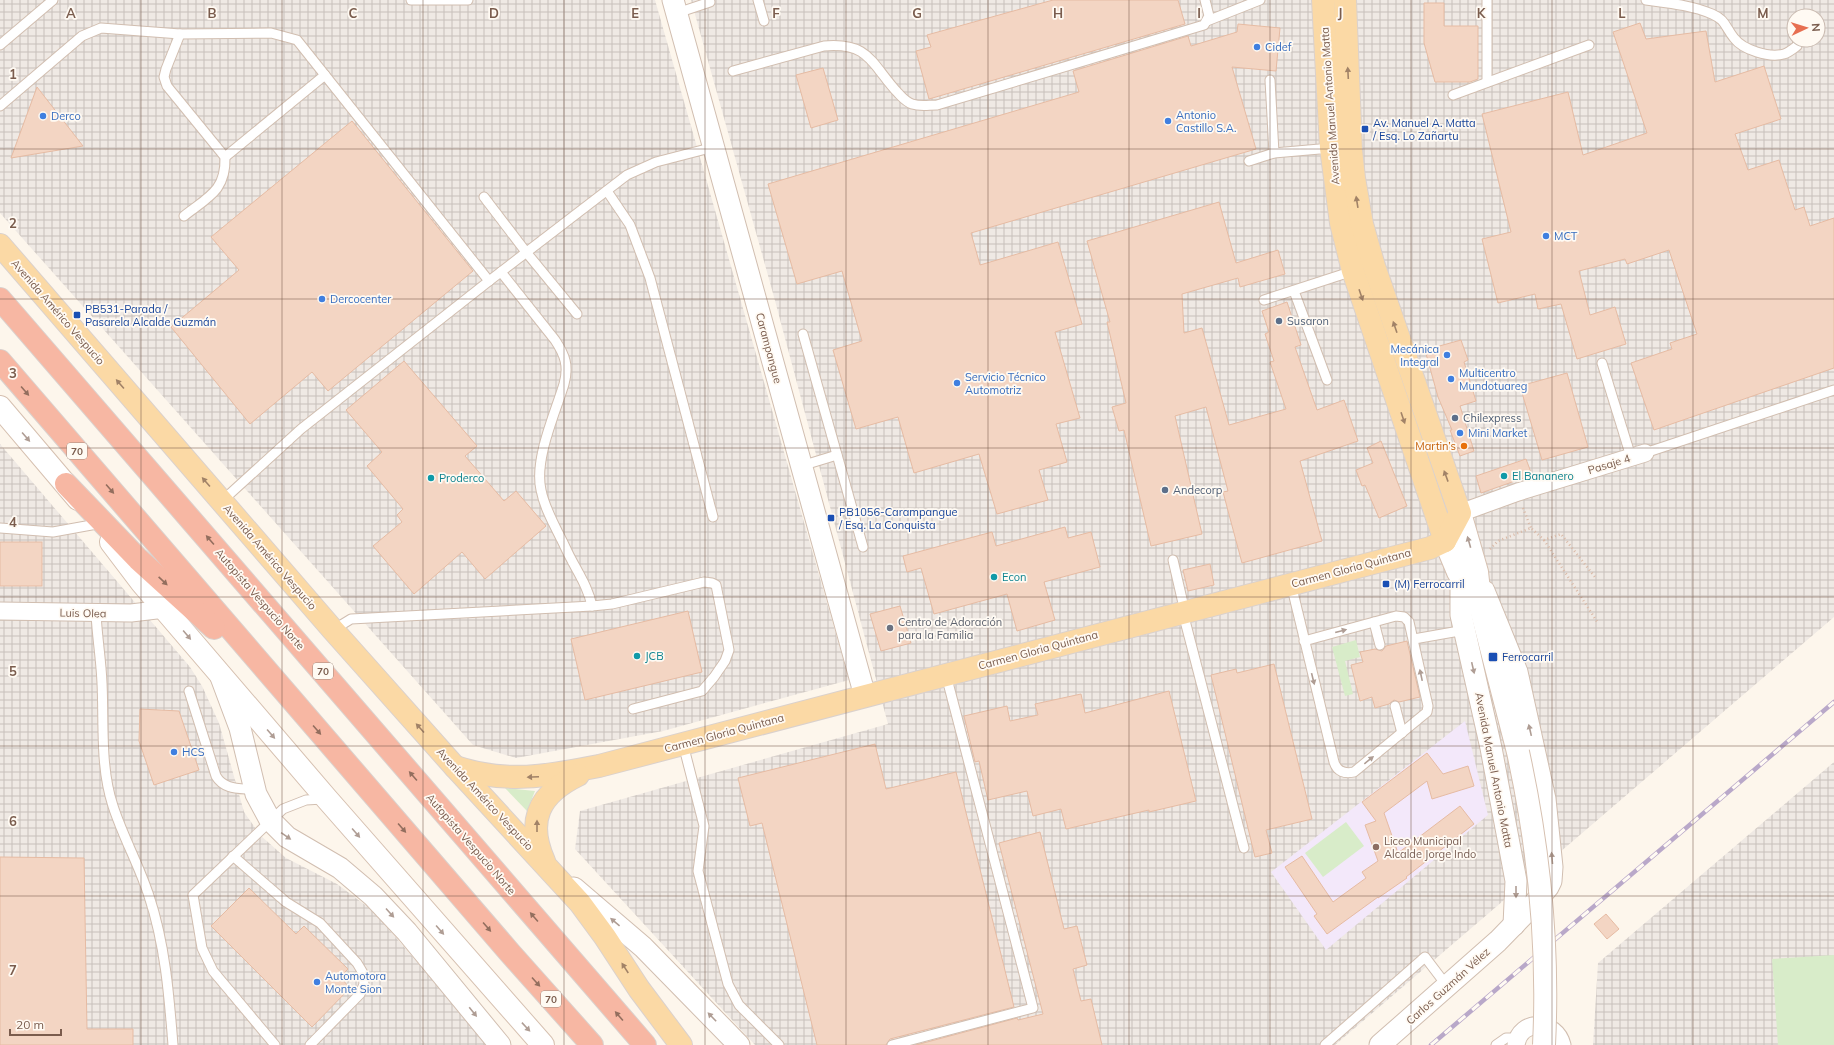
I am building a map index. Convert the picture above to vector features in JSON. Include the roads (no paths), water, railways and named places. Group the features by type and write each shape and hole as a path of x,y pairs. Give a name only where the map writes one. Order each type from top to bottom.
{"highway":[{"name":"Autopista Vespucio Norte","path":"0,299 645,1045"},
{"name":"70","path":"0,361 510,953 592,1045"},
{"path":"66,484 138,559 292,700"}],"main road":[{"name":"Avenida Manuel Antonio Matta","path":"1323,0 1331,148 1341,223 1353,271 1445,541 1471,570"},
{"name":"Avenida Manuel Antonio Matta","path":"1345,0 1352,157 1362,224 1376,273 1460,513 1471,570 1518,752 1531,821 1542,913 1545,969 1544,1045"},
{"name":"Avenida Américo Vespucio","path":"0,246 333,630 455,767 545,864 594,921 639,990 681,1045"},
{"path":"0,408 66,484 142,582 219,673 327,799 543,1045"},
{"path":"1445,541 1460,513"},
{"name":"Carmen Gloria Quintana","path":"455,767 488,776 520,778 545,776 599,766 1430,548 1445,541"},
{"name":"Carmen Gloria Quintana","path":"545,864 539,848 536,828 537,817 542,804 548,794 556,788 599,766"}],"street":[{"name":"Carampangue","path":"675,7 865,696"},
{"name":"Pasaje 4","path":"1460,513 1518,492 1638,455"},
{"name":"Avenida Manuel Antonio Matta","path":"1471,570 1461,615 1491,748 1516,881 1514,925"},
{"name":"Avenida Manuel Antonio Matta","path":"1471,570 1517,672 1545,799 1551,847 1551,881 1548,887 1514,925"},
{"name":"Luis Olea","path":"0,611 131,613 165,609"},
{"path":"219,673 240,728 255,790 263,809 270,820 287,838 340,868 373,896 407,932 500,1045"},
{"name":"Avenida Américo Vespucio","path":"545,864 643,947 739,1045"},
{"name":"Carlos Guzmán Vélez","path":"1380,1045 1514,925"},
{"path":"1516,1041 1527,1028 1541,1025 1552,1029 1560,1039 1562,1045"}],"lane":[{"path":"0,45 53,0"},
{"path":"411,0 468,0"},
{"path":"758,0 764,21"},
{"path":"733,71 824,46 836,45 850,47 863,52 873,60 904,99 911,104 922,106 937,105 1204,25 1209,16 1205,0"},
{"path":"1207,21 1260,0"},
{"path":"1486,82 1487,0"},
{"path":"1646,0 1686,5 1713,14 1724,21 1733,37 1742,46 1759,53 1784,54 1794,48"},
{"path":"675,7 710,2"},
{"path":"0,106 82,36 101,28 180,34 271,33 297,40 489,281"},
{"path":"180,34 166,69 164,77 167,86 225,156 224,177 218,189 184,216"},
{"path":"1453,95 1588,45"},
{"path":"225,156 325,76"},
{"path":"1270,80 1274,153"},
{"path":"222,501 301,428 627,175 656,162 714,147"},
{"path":"1249,160 1274,153 1331,148"},
{"path":"607,190 630,225 648,273 713,517"},
{"path":"484,197 526,252 577,314"},
{"path":"1264,300 1353,271"},
{"path":"501,272 555,340 563,352 567,362 567,373 564,384 540,459 540,489 546,506 573,563 587,588 592,606"},
{"path":"1294,290 1327,380"},
{"path":"803,334 863,547"},
{"path":"1602,363 1638,455 1834,390"},
{"path":"801,466 837,455"},
{"path":"0,528 53,532 97,524"},
{"path":"1173,560 1184,612 1244,848"},
{"path":"333,630 351,619 592,606 612,604 704,582 716,585 729,650 725,661 702,691 696,694 633,709"},
{"path":"1290,584 1304,641 1334,762 1338,769 1345,773 1354,772 1427,712 1428,706 1414,639 1409,622 1404,617 1396,616 1304,641"},
{"path":"96,613 102,681 104,751 108,787 112,806 147,888 160,931 169,990 173,1045"},
{"path":"1374,622 1380,645"},
{"path":"1414,639 1465,630"},
{"path":"892,1045 1033,1008 946,675"},
{"path":"189,691 216,776 220,783 225,786 255,790"},
{"path":"1395,706 1402,733"},
{"path":"683,744 704,826 698,871 728,984 739,1005 779,1045"},
{"path":"276,1045 213,971 202,948 193,895 283,809 298,802 315,799 327,799"},
{"path":"233,856 286,902 320,923 357,963 363,973 364,984 360,994 310,1045"},
{"path":"1325,1045 1425,957 1447,986"},
{"path":"1496,1045 1506,1038 1516,1041"}],"railway":[{"path":"1431,1045 1834,702"}],"place":[{"name":"Cidef","path":"1257,47"},
{"name":"Derco","path":"43,116"},
{"name":"Antonio Castillo S.A.","path":"1168,121"},
{"name":"Av. Manuel A. Matta / Esq. Lo Zañartu","path":"1365,129"},
{"name":"MCT","path":"1546,236"},
{"name":"Dercocenter","path":"322,299"},
{"name":"PB531-Parada / Pasarela Alcalde Guzmán","path":"77,315"},
{"name":"Susaron","path":"1279,321"},
{"name":"Mecánica Integral","path":"1447,355"},
{"name":"Multicentro Mundotuareg","path":"1451,379"},
{"name":"Servicio Técnico Automotriz","path":"957,383"},
{"name":"Chilexpress","path":"1455,418"},
{"name":"Mini Market","path":"1460,433"},
{"name":"Martin’s","path":"1464,446"},
{"name":"El Bananero","path":"1504,476"},
{"name":"Proderco","path":"431,478"},
{"name":"Andecorp","path":"1165,490"},
{"name":"PB1056-Carampangue / Esq. La Conquista","path":"831,518"},
{"name":"Econ","path":"994,577"},
{"name":"(M) Ferrocarril","path":"1386,584"},
{"name":"Centro de Adoración para la Familia","path":"890,628"},
{"name":"JCB","path":"637,656"},
{"name":"Ferrocarril","path":"1493,657"},
{"name":"HCS","path":"174,752"},
{"name":"Liceo Municipal Alcalde Jorge Indo","path":"1376,847"},
{"name":"Automotora Monte Sion","path":"317,982"}]}
